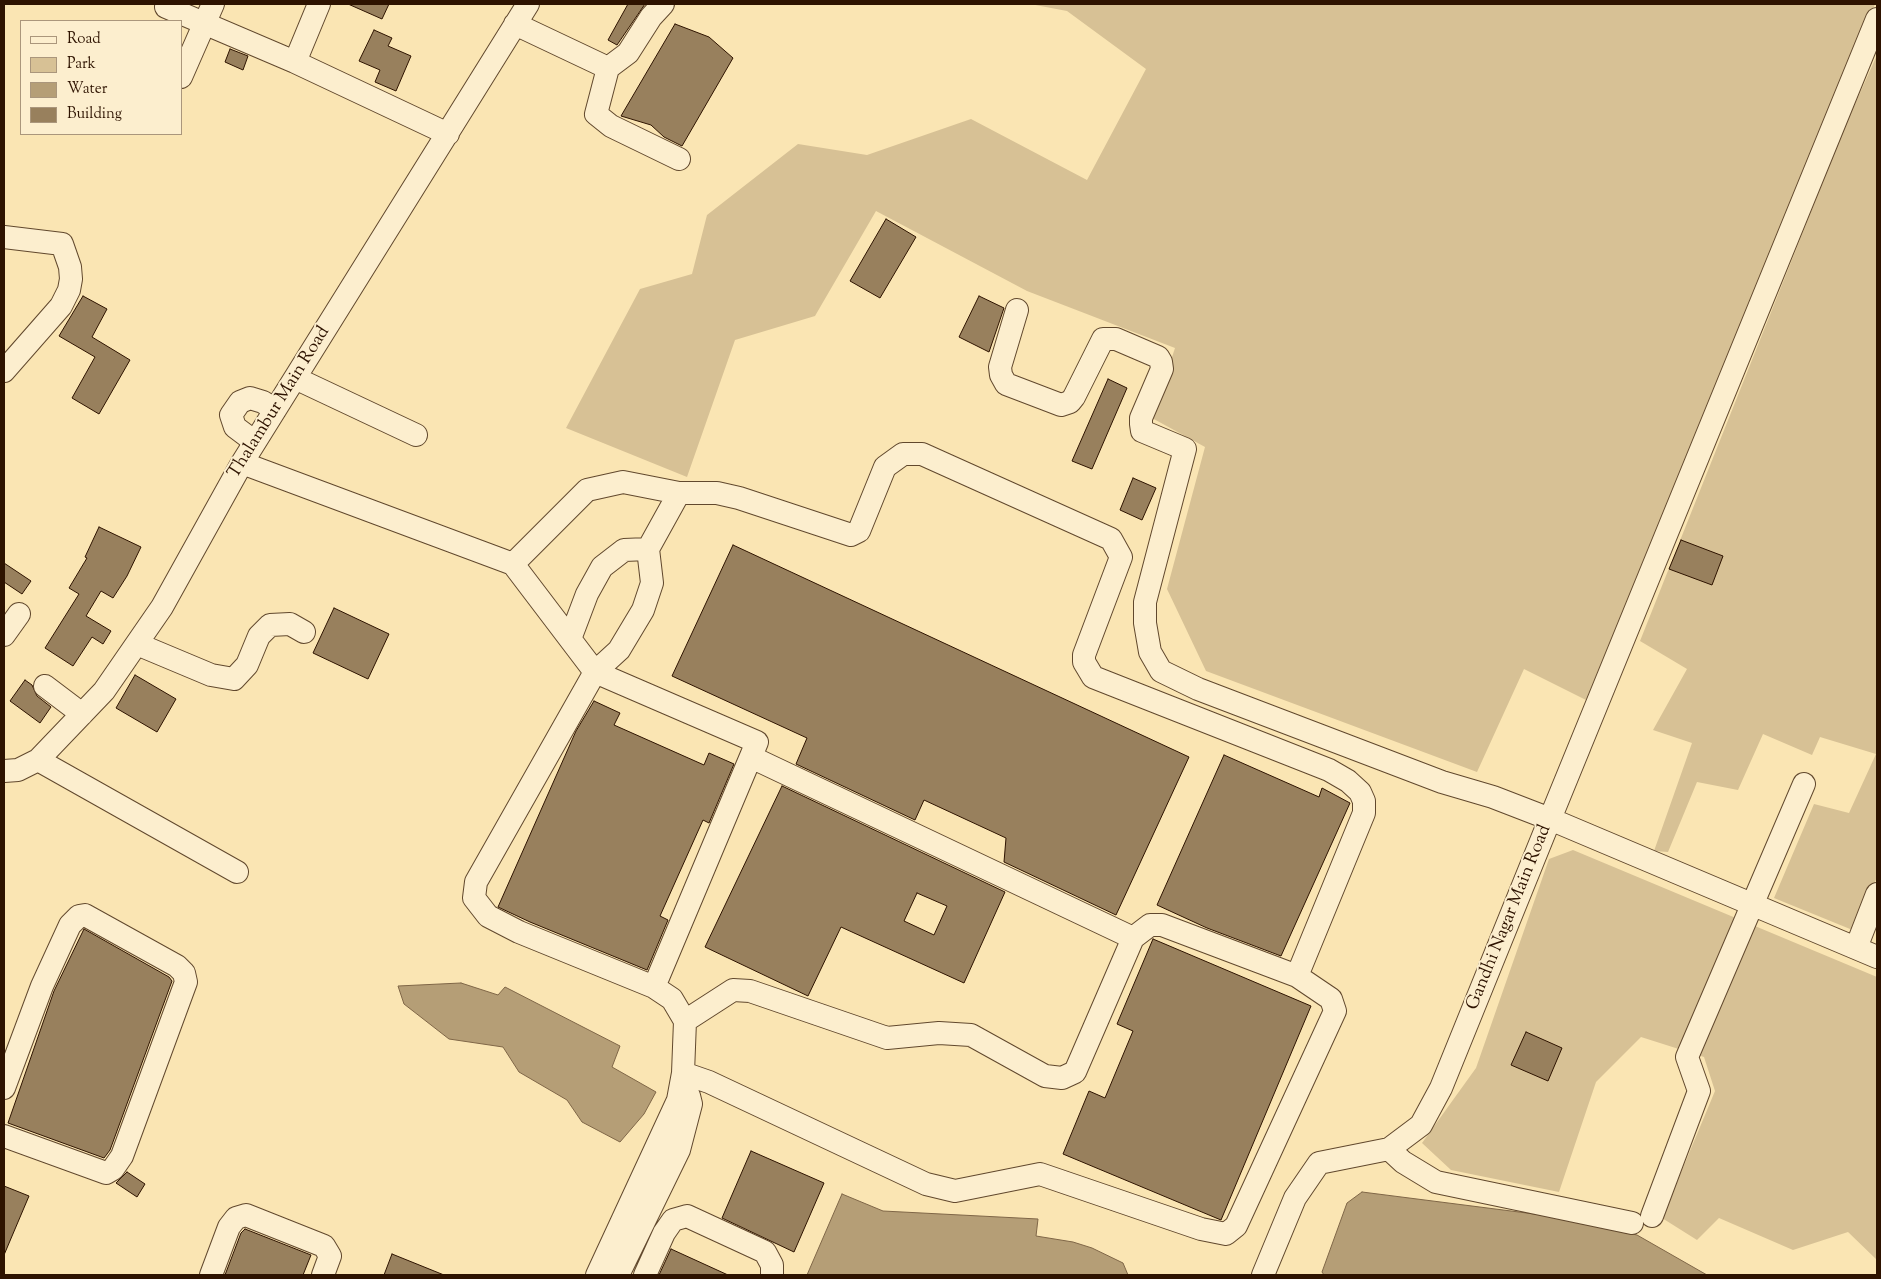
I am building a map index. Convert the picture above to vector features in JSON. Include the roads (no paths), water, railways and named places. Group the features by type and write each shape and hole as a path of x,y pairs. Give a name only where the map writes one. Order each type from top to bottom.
{"street":[{"path":"295,62 319,4"},
{"name":"Thalambur Main Road","path":"4,771 18,770 38,760 104,691 137,644 162,607 242,463 528,4"},
{"path":"663,4 651,16 628,53 608,68 596,114 611,126 679,159"},
{"path":"166,7 209,13 295,62 448,134"},
{"path":"182,75 209,13"},
{"path":"1017,310 1000,368 1001,375 1006,384 1061,405 1070,402 1074,397 1103,338 1116,339 1158,357 1161,362 1162,369 1141,418 1142,431 1185,449 1145,602 1145,623 1150,652 1161,671 1198,689 1442,782 1493,797 1550,819 1877,19"},
{"path":"515,24 608,68"},
{"path":"4,237 62,244 70,266 69,290 61,306 4,371"},
{"path":"294,378 416,435"},
{"path":"255,442 235,427 231,415 240,402 250,398 264,402 275,410"},
{"path":"513,564 587,490 624,482 679,493 717,493 739,498 851,535 859,531 885,467 903,454 922,454 1111,539 1121,557 1084,655 1084,662 1093,677 1329,770 1348,781 1360,792 1364,801 1364,814 1297,976"},
{"path":"242,463 513,564 550,610 595,672 757,742 654,987"},
{"path":"597,1275 673,1115 684,1073 685,1021 672,999 654,987 519,932 488,916 474,898 476,882 595,672 619,650 643,610 652,582 648,550 679,493"},
{"path":"570,639 587,594 602,567 624,550 648,550"},
{"path":"4,635 19,614"},
{"path":"137,644 211,675 234,678 246,665 259,636 270,625 290,624 304,632"},
{"path":"45,686 82,714"},
{"path":"751,756 1133,938"},
{"path":"38,760 237,872"},
{"path":"1389,1149 1403,1162 1436,1182 1642,1220 1699,1091 1687,1057 1804,784"},
{"name":"Gandhi Nagar Main Road","path":"1262,1275 1295,1198 1319,1163 1389,1149 1421,1125 1441,1088 1550,819 1753,903 1877,957"},
{"path":"1856,948 1877,894"},
{"path":"4,1088 42,986 70,925 79,916 85,915 177,966 184,973 186,982 122,1156 113,1169 106,1173 6,1143"},
{"path":"684,1073 709,1082 926,1184 955,1191 1040,1174 1202,1229 1226,1234 1236,1226 1335,1011 1331,1000 1297,976 1162,925 1150,925 1133,938 1075,1072 1062,1078 1045,1076 971,1034 939,1034 887,1038 750,992 733,990 685,1021"},
{"path":"618,1275 679,1150 691,1104 684,1073"},
{"path":"211,1275 229,1227 236,1218 246,1215 324,1246 330,1261 324,1275"},
{"path":"645,1275 664,1233 673,1220 687,1216 765,1252 772,1265 772,1275"}],"water":[{"path":"461,983 498,995 505,987 620,1046 612,1067 656,1092 644,1114 620,1142 582,1122 567,1100 519,1072 503,1047 449,1039 404,1004 398,986"},
{"path":"1362,1192 1558,1217 1637,1235 1707,1275 1324,1275 1322,1272 1347,1203"},
{"path":"842,1194 883,1211 1038,1219 1036,1236 1073,1242 1092,1248 1123,1263 1128,1275 807,1275"}]}
